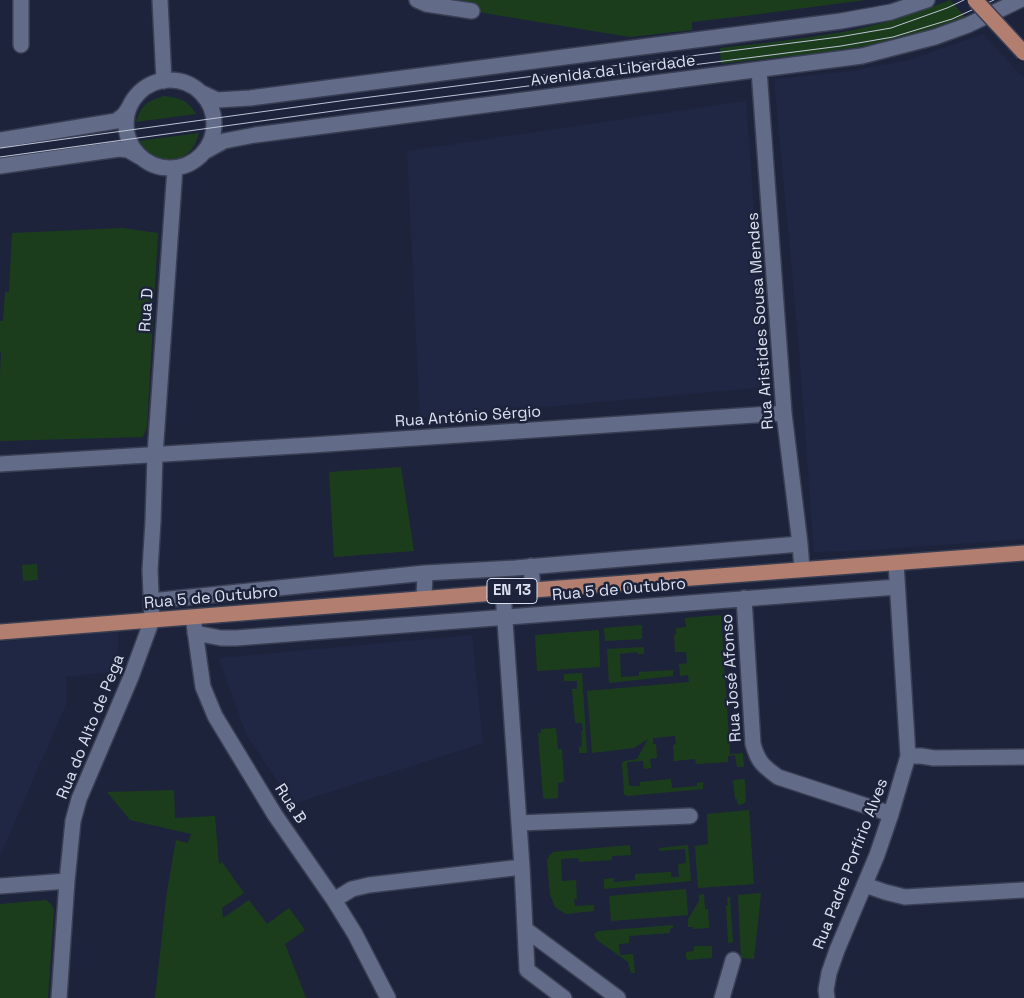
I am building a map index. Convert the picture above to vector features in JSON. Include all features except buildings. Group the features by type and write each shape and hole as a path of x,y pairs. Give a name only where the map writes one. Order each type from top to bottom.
{"main road":[{"path":"975,0 1024,53"},
{"name":"Rua 5 de Outubro","path":"0,632 1024,553"}],"street":[{"path":"21,0 21,45"},
{"path":"160,0 164,81"},
{"path":"417,0 426,4 472,11"},
{"name":"Avenida da Liberdade","path":"200,92 217,100 250,98 841,21 891,12 927,0"},
{"name":"Avenida da Liberdade","path":"204,152 224,141 255,135 862,56 936,37 1020,0"},
{"name":"Rua Aristides Sousa Mendes","path":"759,70 784,414 802,570"},
{"path":"0,140 116,121 124,115 139,94 151,85 164,81 178,81 200,92 208,103 214,123 211,138 204,152 196,160 175,168 163,168 150,164 128,150 119,149 0,166"},
{"path":"130,105 127,114 127,132 129,141 140,157"},
{"name":"Rua D","path":"152,620 150,570 154,455 175,168"},
{"name":"Rua António Sérgio","path":"0,464 784,414"},
{"name":"Rua 5 de Outubro","path":"151,601 424,573 800,544"},
{"name":"Rua Padre Porfírio Alves","path":"827,998 826,990 829,973 865,885 891,814 908,756 896,563"},
{"name":"Rua 5 de Outubro","path":"531,566 533,590"},
{"path":"424,573 424,598"},
{"name":"Rua 5 de Outubro","path":"195,633 221,638 236,638 897,587"},
{"path":"503,592 522,867 527,970 564,998"},
{"name":"Rua José Afonso","path":"744,598 753,744 756,756 765,767 778,777 891,814"},
{"name":"Rua B","path":"193,616 203,687 215,716 275,815 334,900 355,934 388,998"},
{"name":"Rua do Alto de Pega","path":"59,998 73,821 79,799 131,677 152,620"},
{"path":"908,756 934,758 1024,757"},
{"path":"519,824 690,816"},
{"path":"334,900 352,890 369,885 522,867"},
{"path":"0,886 67,880"},
{"path":"865,885 905,897 1024,890"},
{"path":"525,929 618,998"},
{"path":"722,998 733,960"}],"shaded area":[{"path":"983,34 1024,78 1024,539 814,552 798,335 774,79 851,71 910,60"},
{"path":"746,101 767,387 420,418 407,151"},
{"path":"118,631 118,650 113,672 66,677 67,702 0,856 0,642"},
{"path":"472,635 483,743 293,804 246,734 219,658"}],"green space":[{"path":"464,0 865,0 692,22 692,30 630,37 472,11 459,5"},
{"path":"950,0 965,17 902,38 842,50 721,64 720,48 807,38 858,29 927,9"},
{"path":"164,96 183,100 196,114 136,122 140,111 146,104"},
{"path":"199,133 195,145 190,151 177,159 162,160 155,157 143,148 139,141"},
{"path":"123,228 158,233 147,427 143,437 0,441 0,321 3,321 5,292 9,292 12,233"},
{"path":"401,467 414,551 334,557 329,472"},
{"path":"37,564 38,580 23,581 22,565"},
{"path":"721,615 730,753 728,754 743,753 744,767 737,767 735,755 728,756 728,762 696,764 695,759 674,761 673,745 676,744 675,736 653,738 653,744 656,744 657,758 650,759 651,768 644,769 643,761 627,762 629,786 640,786 640,782 671,779 672,788 697,786 697,783 703,782 703,789 627,796 624,794 622,764 624,761 637,759 648,739 634,748 592,753 587,691 689,682 688,675 680,676 679,664 687,663 686,652 675,652 674,635 676,635 676,628 686,627 685,618"},
{"path":"642,625 642,639 605,641 604,628"},
{"path":"599,630 600,667 537,671 535,635"},
{"path":"644,647 644,654 638,654 637,652 620,654 621,677 639,676 639,672 673,670 673,676 609,683 607,649"},
{"path":"582,673 587,753 579,753 579,747 582,746 581,731 583,731 582,723 575,723 572,689 577,689 577,681 564,681 564,674"},
{"path":"556,728 558,749 562,749 564,782 558,783 558,798 545,799 543,797 538,733 541,733 541,729"},
{"path":"745,779 746,801 738,805 737,799 735,799 733,780"},
{"path":"174,790 175,818 215,816 219,865 222,862 244,893 222,908 223,918 249,900 267,924 289,908 305,930 285,944 306,998 155,998 167,891 176,840 188,843 191,834 130,820 107,792"},
{"path":"749,810 754,884 698,888 695,846 708,844 707,814"},
{"path":"630,845 631,855 612,856 612,860 579,862 578,858 561,859 562,881 576,880 577,899 574,899 575,906 594,905 594,911 566,914 555,907 550,895 547,861 553,852"},
{"path":"688,845 691,881 604,889 604,879 614,878 614,882 635,880 635,874 671,872 671,877 679,877 678,864 686,863 685,849 659,851 659,848"},
{"path":"686,889 688,915 611,921 609,896"},
{"path":"761,893 754,959 741,958 738,895"},
{"path":"704,894 705,909 708,909 709,928 693,929 693,927 688,927 688,919 699,901 699,895"},
{"path":"727,897 730,897 733,942 728,943 726,906 728,905"},
{"path":"46,900 54,910 48,998 0,998 0,904"},
{"path":"673,925 670,933 629,936 629,943 619,944 620,955 633,954 635,973 631,973 628,962 597,940 594,935 599,931"},
{"path":"694,946 712,946 712,958 688,960 686,952 694,951"}],"tram line":[{"path":"0,148 347,100 839,37 891,28 964,0"},
{"path":"0,157 348,109 841,46 893,37 952,19 994,0"}]}
